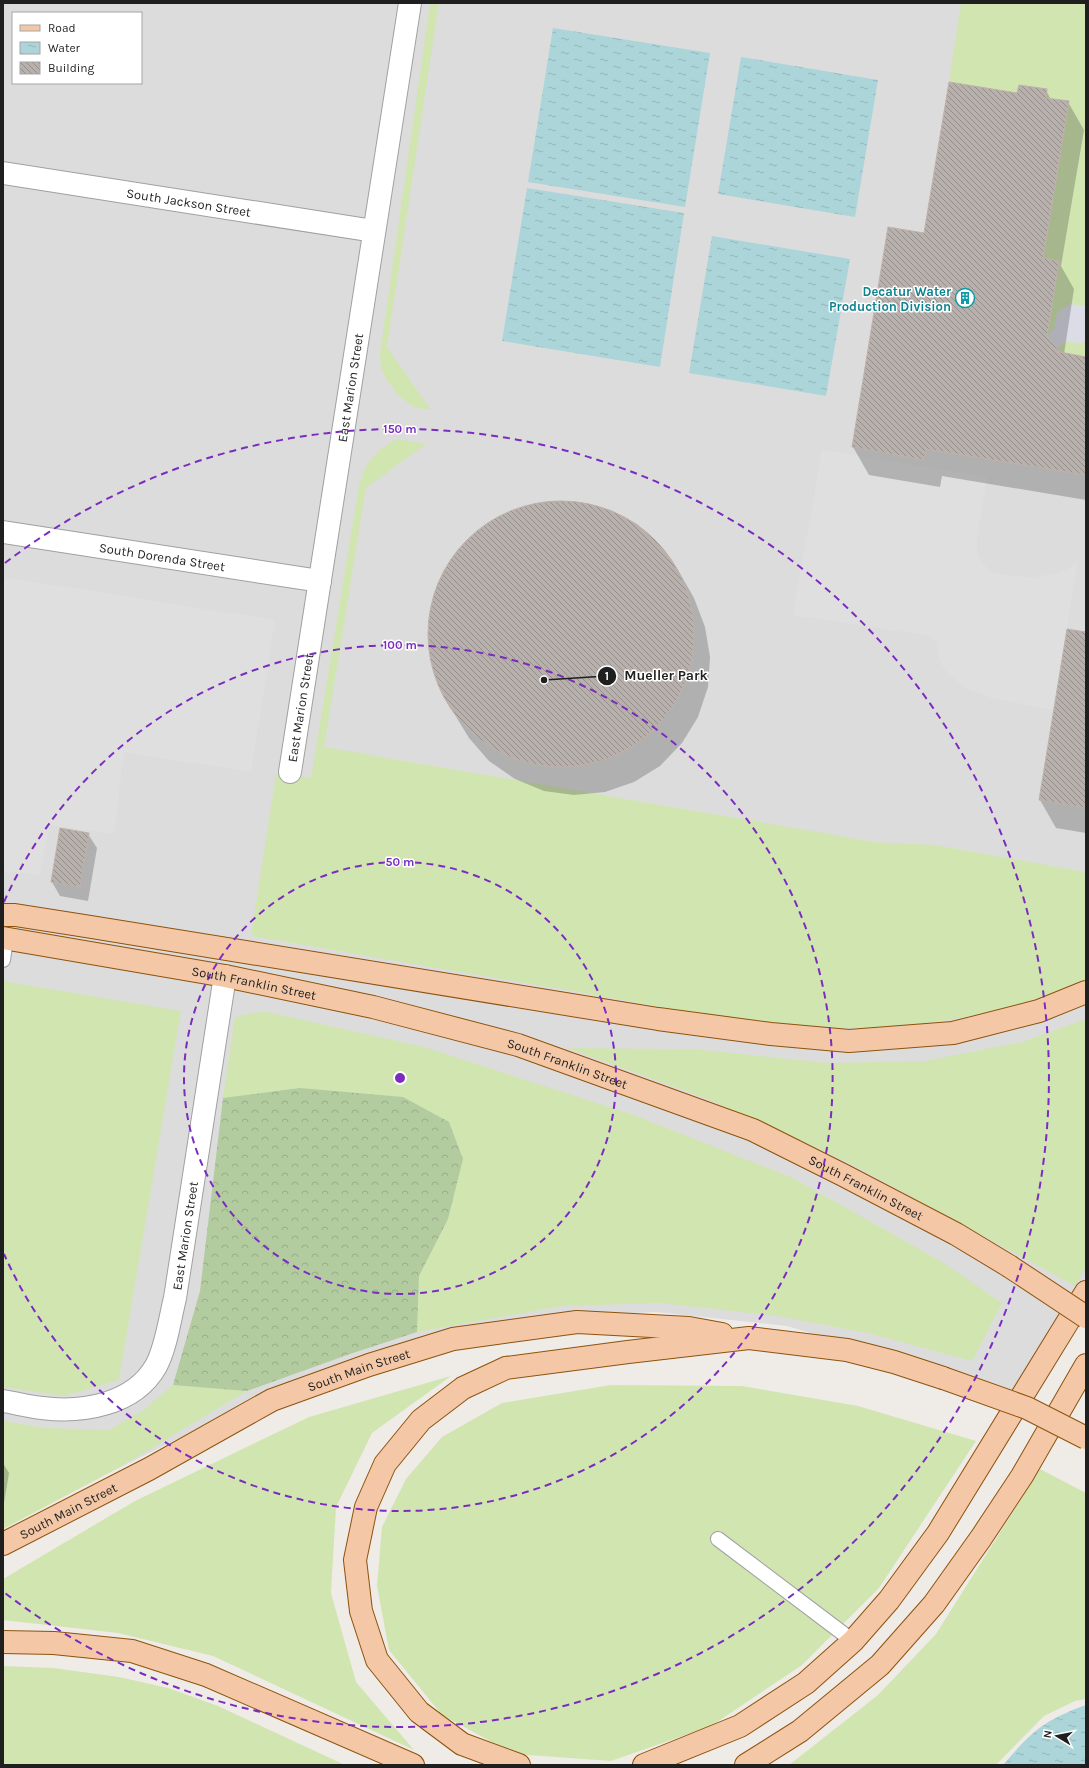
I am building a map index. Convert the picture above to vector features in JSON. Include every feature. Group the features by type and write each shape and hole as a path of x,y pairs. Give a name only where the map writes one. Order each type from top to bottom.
{"main road":[{"path":"3,915 15,915 100,928 658,1019 771,1034 849,1041 953,1033 1039,1011 1086,992"},
{"name":"South Franklin Street","path":"4,946 225,976 373,1007 518,1046 753,1130 935,1223 1009,1266 1086,1317"},
{"path":"644,1765 740,1726 806,1683 853,1641 890,1600 938,1533 1086,1292"},
{"name":"South Main Street","path":"3,1544 149,1469 272,1400 369,1364 453,1339 577,1322 689,1328 749,1338"},
{"path":"519,1765 462,1744 419,1712 377,1660 361,1611 355,1560 366,1507 385,1464 421,1420 463,1388 506,1368 749,1338 847,1350 894,1362 1027,1408 1086,1438"},
{"path":"746,1765 800,1731 880,1664 934,1604 981,1538 1022,1476 1086,1366"},
{"path":"3,1642 54,1643 132,1651 206,1675 413,1765"}],"street":[{"name":"East Marion Street","path":"290,772 410,3"},
{"name":"South Jackson Street","path":"3,173 374,231"},
{"name":"South Dorenda Street","path":"3,532 320,581"},
{"name":"East Marion Street","path":"3,1401 43,1408 95,1407 118,1400 139,1387 156,1366 166,1337 175,1298 225,976"}],"lane":[{"path":"718,1539 853,1641"}],"shaded area":[{"path":"3,3 1086,3 1086,1277 1011,1392 787,1326 656,1312 537,1317 230,1413 3,1525"},
{"path":"1070,304 1086,306 1086,340 1081,344 1066,341 1057,349 1047,336 1054,329 1057,313"},
{"path":"822,450 987,477 977,539 977,552 983,564 992,572 1008,576 1034,577 1058,573 1077,564 1054,710 992,698 968,689 947,673 939,660 937,644 931,636 793,615"},
{"path":"3,577 275,620 251,772 124,752 114,834 50,825 39,875 3,871"}],"green space":[{"path":"430,3 439,3 387,347 431,410 414,407 399,396 388,382 381,369 380,353"},
{"path":"961,3 1086,3 1086,306 1070,304 1054,329 1047,336 1059,261 1043,258 1069,101 1046,98 1046,89 1019,85 1017,93 949,82"},
{"path":"1086,340 1086,357 1060,352 1057,349 1066,341 1081,344"},
{"path":"397,439 426,444 366,488 324,747 875,842 935,845 1086,872 1086,981 1011,1007 972,1016 892,1026 852,1028 812,1027 746,1021 695,1013 251,936 276,774 311,778 359,485 365,469 372,458 377,452"},
{"path":"3,981 181,1011 119,1380 64,1396 3,1387"},
{"path":"263,1011 424,1047 634,1115 793,1178 942,1262 1002,1303 972,1361 867,1333 777,1316 660,1303 562,1306 417,1332 419,1276 448,1219 223,1098 235,1017"},
{"path":"1086,1019 1086,1267 1075,1286 851,1164 705,1098 567,1048 693,1049 828,1063 924,1061 1022,1042"},
{"path":"300,1088 403,1097 449,1122 463,1159 448,1219 419,1276 417,1332 247,1391 173,1385 200,1291 223,1098"},
{"path":"451,1376 372,1433 336,1507 331,1593 356,1682 414,1750 213,1656 118,1633 3,1620 3,1579 135,1501 309,1417"},
{"path":"173,1385 247,1391 120,1467 3,1529 3,1421 47,1428 109,1430 142,1411"},
{"path":"611,1385 742,1386 858,1406 976,1441 879,1588 802,1665 711,1726 611,1761 514,1754 442,1715 389,1650 377,1586 382,1527 406,1479 442,1437 502,1403"},
{"path":"1040,1469 1086,1493 1086,1699 1075,1701 1044,1716 996,1765 789,1765 878,1695 936,1634"},
{"path":"3,1666 53,1668 119,1677 168,1688 218,1706 345,1765 3,1765"}],"water":[{"path":"553,28 710,53 685,207 528,182"},
{"path":"741,57 878,80 855,217 718,194"},
{"path":"527,188 684,213 660,367 502,341"},
{"path":"712,236 850,259 826,396 689,373"},
{"path":"1086,1705 1086,1765 1003,1765 1030,1735 1039,1728 1059,1716"}],"building":[{"name":"Decatur Water Production Division","path":"949,82 1017,93 1019,85 1047,89 1046,98 1069,101 1043,258 1059,261 1047,336 1060,352 1086,357 1086,475 926,449 924,460 852,447 888,227 924,233"},
{"path":"548,501 574,501 587,503 612,511 635,523 655,540 672,560 684,583 692,608 694,634 692,660 684,685 672,708 655,728 635,745 612,757 587,765 574,767 548,767 522,761 498,751 477,737 458,718 444,697 434,673 428,647 428,621 434,595 444,571 458,550 477,531 498,517 522,507"},
{"path":"1067,629 1086,632 1086,808 1039,800"},
{"path":"60,828 89,833 80,887 51,882"}],"place":[{"name":"Decatur Water Production Division","path":"965,298"},
{"name":"Mueller Park","path":"544,680"}]}
